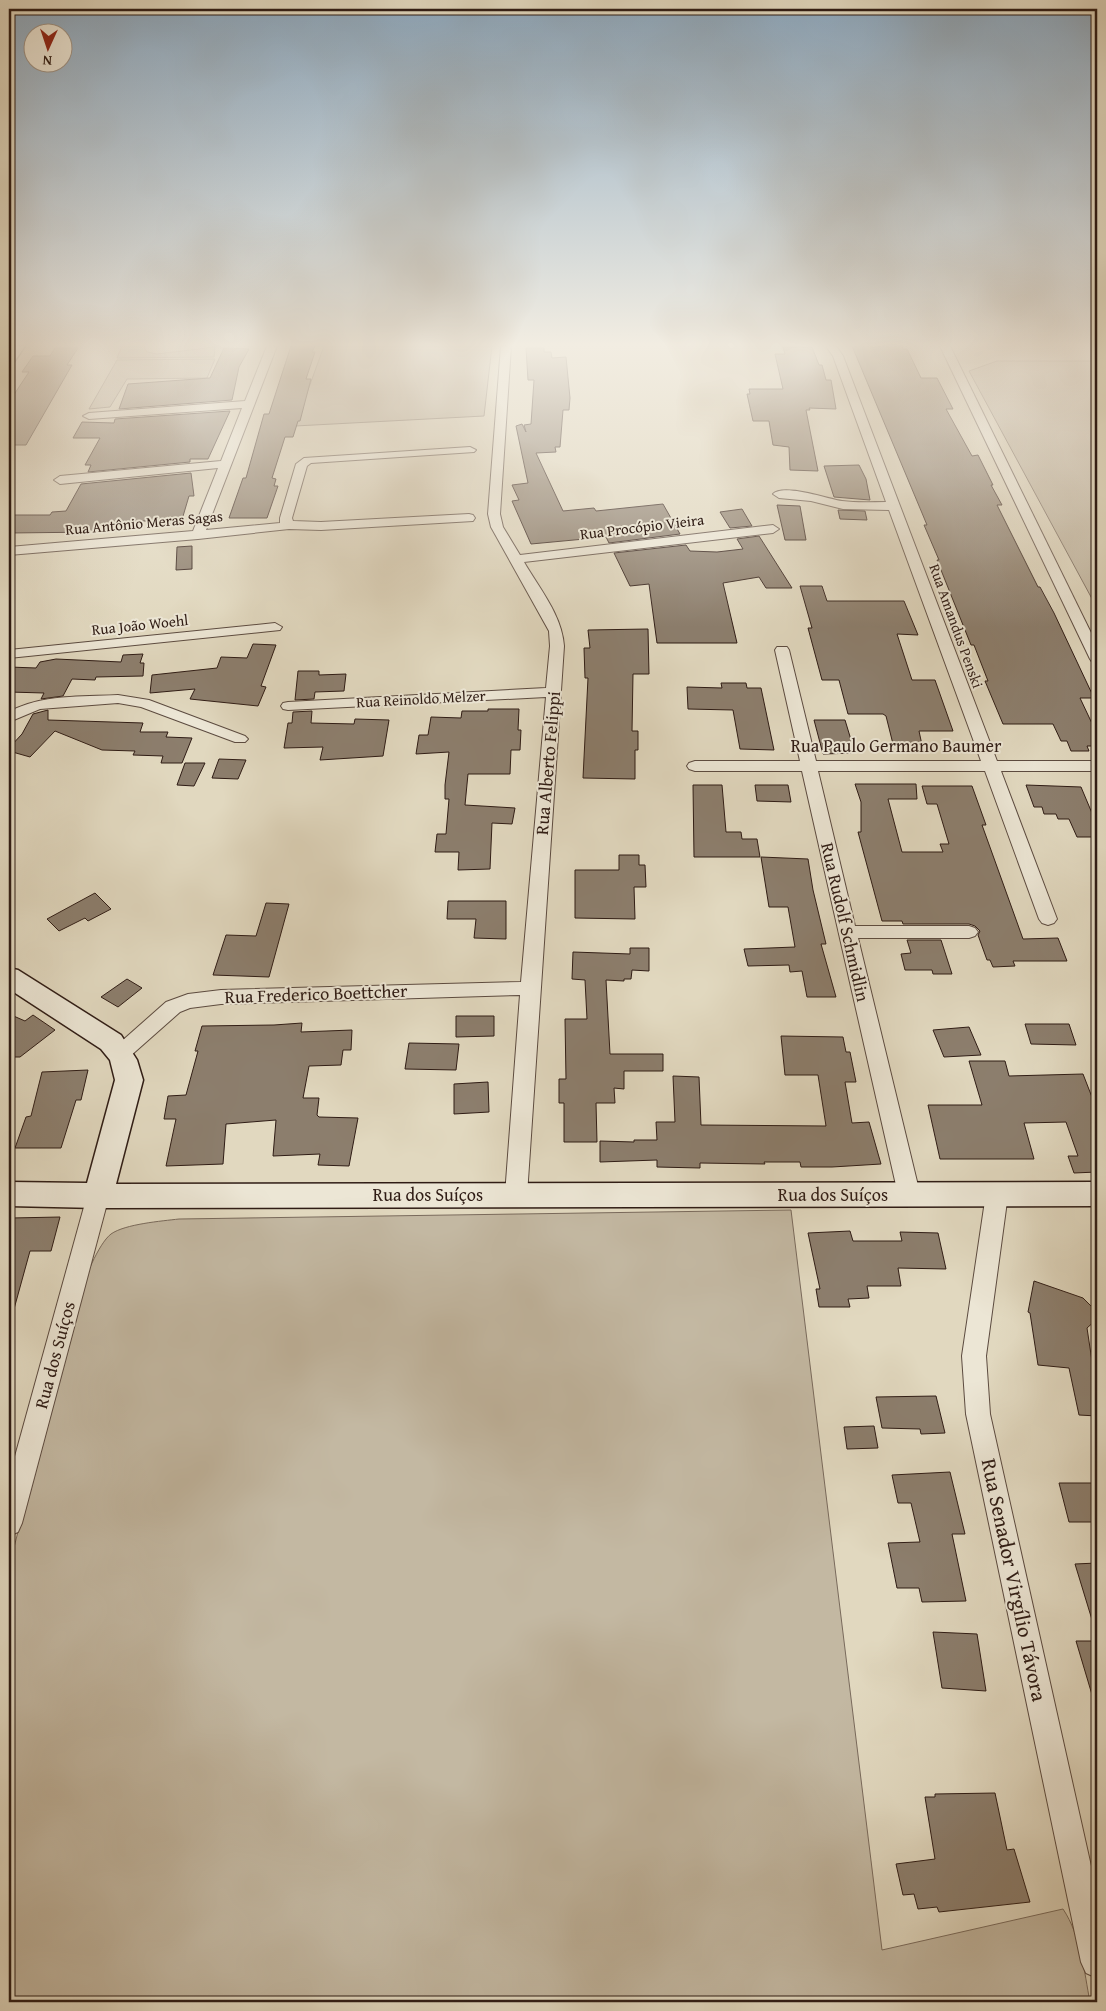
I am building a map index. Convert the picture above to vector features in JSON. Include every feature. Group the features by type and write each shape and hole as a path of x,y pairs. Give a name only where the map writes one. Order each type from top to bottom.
{"street":[{"path":"198,535 235,440"},
{"name":"Rua Alberto Felippi","path":"499,440 494,514 497,527 556,631 557,646 516,1195"},
{"name":"Rua Amandus Penski","path":"869,440 1048,919"},
{"path":"991,440 1097,659"},
{"path":"284,526 302,464 308,460 470,450"},
{"path":"60,480 226,464"},
{"path":"779,494 812,496 843,505 894,506"},
{"name":"Rua Antônio Meras Sagas","path":"9,551 284,526 322,526 469,518"},
{"name":"Rua Procópio Vieira","path":"515,559 773,529"},
{"name":"Rua João Woehl","path":"9,654 275,627"},
{"name":"Rua Rudolf Schmidlin","path":"782,650 909,1194"},
{"name":"Rua Reinoldo Melzer","path":"288,706 553,692"},
{"path":"9,718 27,708 40,704 118,699 144,703 240,739"},
{"name":"Rua Paulo Germano Baumer","path":"695,766 1097,766"},
{"path":"847,932 969,932"},
{"path":"9,977 111,1042 121,1053 129,1080 98,1196 9,1194"},
{"name":"Rua Frederico Boettcher","path":"121,1053 173,1007 188,1000 221,997 530,988"},
{"name":"Rua Senador Virgílio Távora","path":"997,1194 975,1342 975,1387 978,1414 1097,1962"},
{"name":"Rua dos Suíços","path":"9,1522 98,1196 1097,1194"}],"shaded area":[{"path":"1006,440 1097,440 1097,608"},
{"path":"791,1210 882,1950 1063,1909 1078,1942 1090,2002 9,2002 9,1567 78,1297 92,1263 106,1239 111,1234 125,1228 179,1219"}],"building":[{"path":"9,440 29,440 26,445 9,445"},
{"path":"99,440 217,440 208,459 190,459 190,462 88,472 91,465 85,465"},
{"path":"257,440 284,440 272,478 276,479 274,486 278,486 267,518 229,518 243,478 246,478"},
{"path":"519,440 561,440 560,447 555,447 556,452 536,453 563,511 594,508 596,511 663,504 680,534 609,543 606,537 531,544 512,501 519,500 512,485 528,483"},
{"path":"772,440 812,440 818,471 790,470 789,447 773,445"},
{"path":"891,440 963,440 972,456 978,455 1002,505 997,505 1038,587 1040,587 1054,613 1094,698 1080,698 1097,734 1097,746 1087,746 1089,751 1071,751 1067,741 1061,741 1053,724 1003,724 985,681 988,681 974,645 971,645 937,560 939,560 924,525 927,525"},
{"path":"859,465 866,479 870,500 834,497 824,466"},
{"path":"191,473 194,496 189,496 181,523 164,524 165,521 132,521 128,530 9,533 9,515 50,515 52,512 66,511 81,484"},
{"path":"777,505 800,506 806,540 785,540"},
{"path":"742,509 752,526 730,528 720,512"},
{"path":"838,510 865,511 867,520 840,519"},
{"path":"759,536 792,588 766,588 759,577 723,583 737,643 657,643 649,584 630,586 614,553 686,545 690,551 717,552 743,549 737,539"},
{"path":"192,546 192,569 176,570 177,547"},
{"path":"800,586 822,586 827,601 904,601 918,635 897,634 912,680 935,680 953,731 919,731 922,745 893,744 886,716 883,714 848,714 839,680 822,680 808,628 812,628"},
{"path":"648,629 649,674 633,674 632,731 638,731 638,750 635,750 635,779 583,778 588,678 585,678 584,648 590,648 588,630"},
{"path":"253,644 276,645 261,686 266,687 258,706 190,699 195,689 150,693 152,675 217,668 221,657 247,658"},
{"path":"143,654 140,663 144,663 143,676 96,677 95,680 72,679 63,696 41,699 44,693 9,692 9,667 36,668 40,662 56,659 121,662 123,655"},
{"path":"298,671 319,671 319,675 346,674 344,691 315,692 314,699 295,700"},
{"path":"721,683 746,683 747,688 761,688 774,750 740,749 733,710 688,709 687,687 722,688"},
{"path":"488,709 519,709 518,730 521,730 520,750 511,750 510,774 468,774 465,805 515,808 512,824 492,823 490,869 458,870 459,852 435,852 437,834 446,834 449,799 445,799 445,785 449,752 416,754 419,735 428,735 431,717 461,718 462,711 488,711"},
{"path":"48,710 48,720 143,723 140,732 168,732 166,737 192,738 182,763 161,763 163,756 133,755 135,751 102,750 55,731 30,757 9,751 9,748 22,734 33,714"},
{"path":"312,711 311,723 354,724 355,719 389,720 383,756 320,760 323,747 284,748 288,723 292,723 293,712"},
{"path":"814,720 845,720 855,753 823,754"},
{"path":"219,759 246,760 238,779 212,778"},
{"path":"185,763 205,763 194,786 177,785"},
{"path":"855,784 916,784 917,799 888,799 902,852 943,852 940,844 949,844 937,804 927,804 922,786 972,786 986,825 982,825 1023,939 1058,938 1067,961 1013,961 1015,966 993,967 990,960 987,960 978,935 980,931 975,926 969,924 903,924 902,921 882,921 858,832 861,832 861,802"},
{"path":"693,785 722,785 726,832 741,832 742,839 757,839 760,857 694,857"},
{"path":"755,785 788,785 791,802 757,801"},
{"path":"1026,785 1081,787 1097,825 1097,837 1077,837 1069,819 1058,819 1056,814 1044,814 1042,807 1034,807"},
{"path":"619,855 639,855 639,865 645,865 646,887 634,887 635,919 575,918 575,870 619,870"},
{"path":"761,857 808,859 813,890 826,944 821,944 836,997 807,997 802,971 790,972 789,965 748,966 744,949 795,947 788,907 769,907"},
{"path":"95,893 111,909 88,921 85,918 59,931 47,919"},
{"path":"448,901 506,901 506,939 474,938 476,919 447,919"},
{"path":"266,903 289,904 269,977 213,975 226,935 256,936"},
{"path":"907,940 941,940 952,974 933,974 932,970 905,970 901,954 911,953"},
{"path":"630,948 649,948 649,971 632,970 631,979 624,979 624,981 606,980 610,1054 663,1054 663,1071 624,1071 624,1089 614,1088 615,1103 596,1103 597,1142 564,1142 564,1103 559,1103 559,1079 566,1079 565,1019 587,1019 585,980 572,979 573,952 630,954"},
{"path":"127,979 142,988 118,1007 101,997"},
{"path":"9,1014 25,1021 33,1015 55,1030 20,1057 9,1057"},
{"path":"456,1016 494,1016 494,1036 456,1037"},
{"path":"302,1023 301,1032 352,1030 351,1050 343,1050 341,1065 309,1066 303,1098 319,1098 317,1115 319,1117 358,1118 349,1166 318,1165 320,1154 273,1156 276,1120 226,1124 223,1164 166,1166 176,1119 164,1119 168,1096 186,1095 198,1051 195,1051 202,1026"},
{"path":"1025,1024 1069,1024 1076,1045 1031,1044"},
{"path":"969,1027 981,1055 944,1057 933,1030"},
{"path":"781,1036 843,1037 846,1052 850,1052 856,1082 845,1082 852,1123 869,1122 881,1164 801,1167 800,1162 764,1162 765,1164 700,1163 700,1168 657,1167 657,1160 600,1162 600,1141 634,1142 634,1140 657,1140 656,1122 675,1122 673,1076 699,1077 701,1125 826,1126 818,1075 785,1075"},
{"path":"409,1043 459,1044 456,1070 405,1069"},
{"path":"969,1061 1005,1061 1009,1076 1083,1074 1097,1110 1097,1172 1074,1173 1068,1156 1078,1156 1066,1122 1024,1123 1034,1159 940,1159 928,1105 982,1105"},
{"path":"88,1070 81,1100 76,1100 61,1148 15,1148 26,1117 31,1116 42,1072"},
{"path":"488,1082 489,1112 454,1114 454,1084"},
{"path":"60,1217 51,1251 30,1251 14,1309 9,1308 9,1227 11,1218"},
{"path":"850,1231 853,1241 902,1241 900,1232 938,1233 946,1269 898,1268 901,1286 867,1286 869,1298 848,1299 850,1307 819,1307 816,1289 820,1289 808,1233"},
{"path":"1034,1281 1083,1298 1097,1312 1097,1319 1087,1328 1095,1381 1097,1381 1097,1416 1079,1415 1069,1368 1038,1365 1030,1313 1028,1312"},
{"path":"936,1396 945,1433 921,1434 920,1429 882,1428 876,1397"},
{"path":"874,1426 878,1448 847,1449 844,1427"},
{"path":"950,1472 965,1534 952,1534 966,1601 922,1602 919,1588 897,1588 888,1543 920,1542 911,1503 898,1503 892,1475"},
{"path":"1059,1483 1097,1483 1097,1522 1069,1522"},
{"path":"1097,1563 1097,1623 1093,1623 1075,1564"},
{"path":"933,1632 977,1634 986,1691 942,1688"},
{"path":"1076,1641 1097,1641 1097,1697 1093,1698"},
{"path":"995,1793 1007,1850 1014,1849 1030,1902 939,1912 937,1907 918,1909 914,1894 903,1895 896,1864 935,1859 925,1797 935,1797 935,1794"}]}
